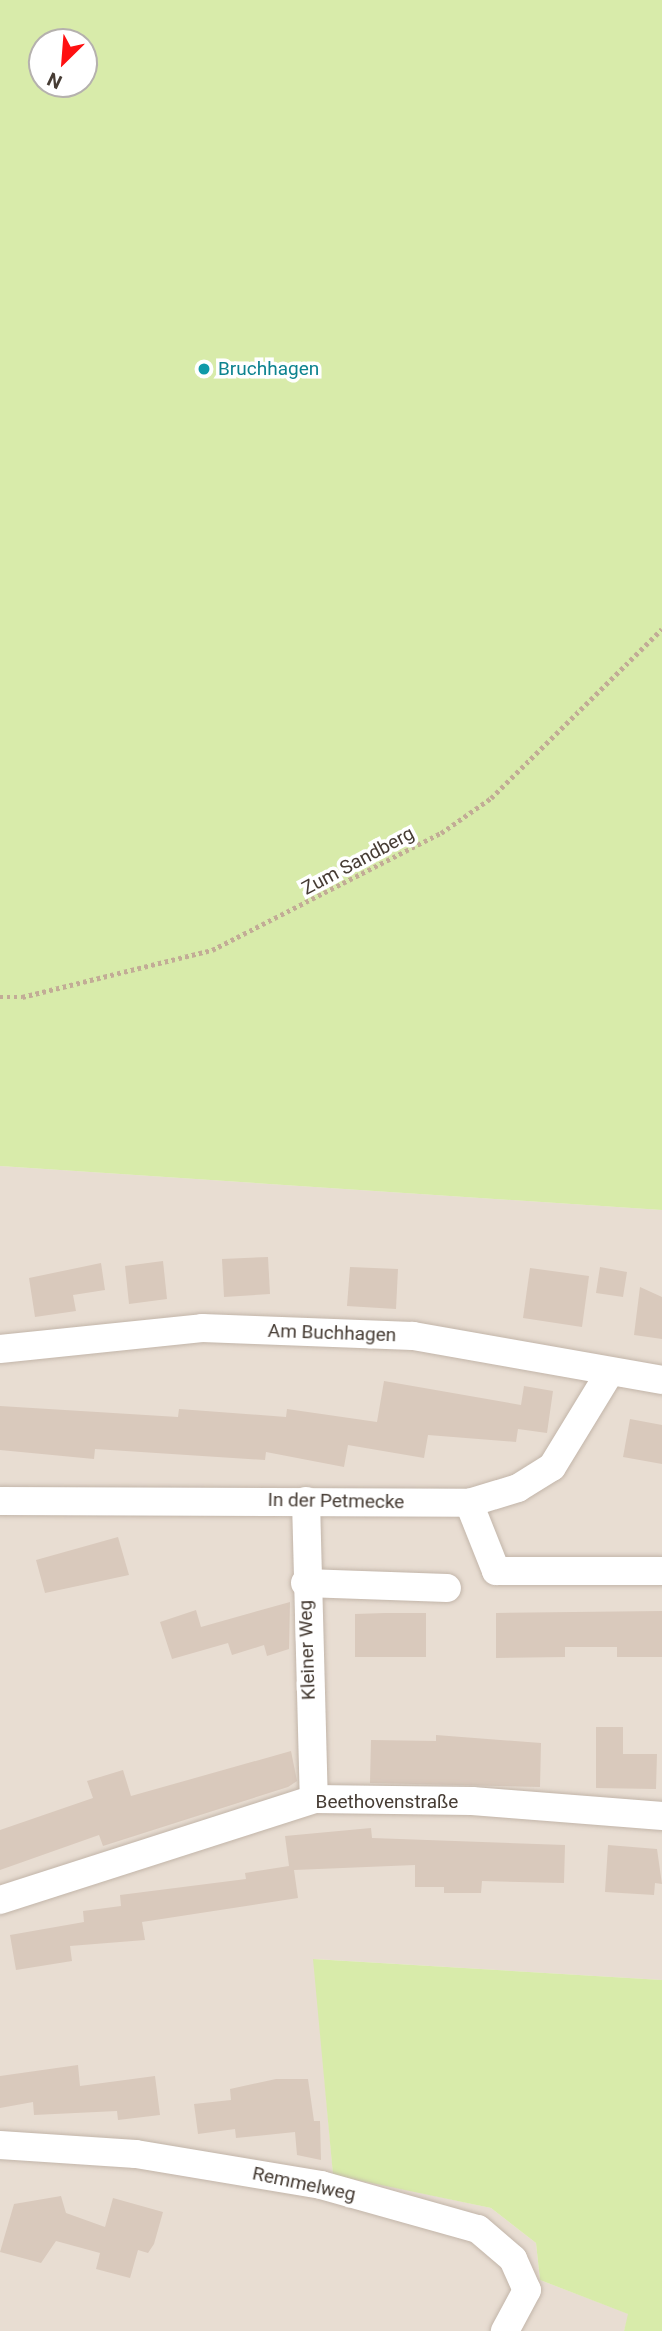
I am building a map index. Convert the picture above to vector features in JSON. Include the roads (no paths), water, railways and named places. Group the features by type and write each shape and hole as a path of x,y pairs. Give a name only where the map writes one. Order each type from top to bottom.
{"street":[{"name":"Am Buchhagen","path":"0,1349 202,1328 413,1336 662,1380"},
{"name":"In der Petmecke","path":"0,1501 470,1503 518,1488 552,1467 611,1372"},
{"name":"Kleiner Weg","path":"306,1502 304,1583 314,1799"},
{"path":"470,1503 496,1571 662,1571"},
{"path":"304,1583 447,1588"},
{"name":"Beethovenstraße","path":"0,1900 314,1799 472,1801 662,1816"},
{"name":"Remmelweg","path":"0,2145 136,2154 321,2185 478,2229 513,2259 527,2290 505,2331"}],"place":[{"name":"Bruchhagen","path":"204,369"}]}
